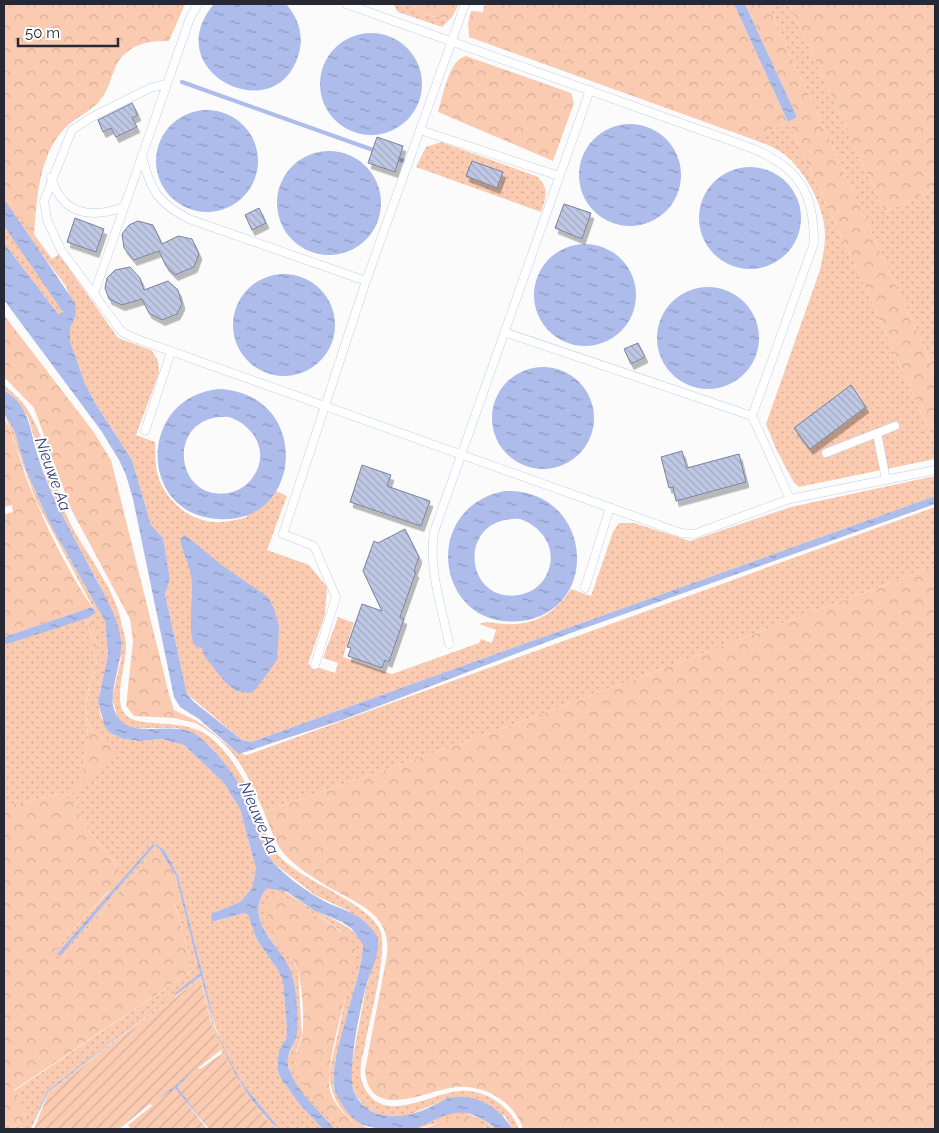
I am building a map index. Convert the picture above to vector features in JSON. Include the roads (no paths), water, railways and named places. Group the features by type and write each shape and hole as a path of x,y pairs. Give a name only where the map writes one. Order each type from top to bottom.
{"lane":[{"path":"94,294 190,18 198,4"},
{"path":"346,4 773,157 790,169 809,198 814,220 814,243 752,416 790,499"},
{"path":"315,665 336,597 314,546 283,534 366,282 466,4"},
{"path":"167,84 150,88 92,117 72,130 51,177 44,201 47,220 61,250 122,332 171,352 681,533 694,534 790,499 935,470"},
{"path":"450,644 431,550 434,532 590,90"},
{"path":"420,130 559,176"},
{"path":"142,158 147,178 156,196 169,209 189,220 366,282"},
{"path":"51,177 55,192 64,204 77,211 108,212 124,207"},
{"path":"504,332 752,416"},
{"path":"145,432 171,352"},
{"path":"826,454 895,426"},
{"path":"877,433 886,480"},
{"path":"585,588 610,507"}],"water":[{"path":"214,4 286,4 297,20 301,40 299,53 287,76 269,88 248,90 227,84 210,70 200,51 200,29"},
{"path":"734,4 745,4 797,117 788,122"},
{"path":"371,33 381,34 400,41 414,55 421,74 421,94 414,113 400,127 381,134 371,135 361,134 342,127 328,113 321,94 320,84 321,74 328,55 342,41 361,34"},
{"path":"207,110 227,114 243,125 254,141 258,161 254,181 243,197 227,208 207,212 187,208 171,197 160,181 156,161 160,141 171,125 187,114"},
{"path":"630,124 650,128 666,139 677,155 681,175 677,195 666,211 650,222 630,226 610,222 594,211 583,195 579,175 583,155 594,139 610,128"},
{"path":"329,151 349,155 358,160 372,174 377,183 381,203 377,223 372,232 358,246 349,251 329,255 309,251 300,246 286,232 281,223 277,203 281,183 286,174 300,160 309,155"},
{"path":"750,167 769,171 786,182 797,199 801,218 797,237 786,254 769,265 750,269 731,265 714,254 703,237 699,218 703,199 714,182 731,171"},
{"path":"4,199 75,303 76,315 70,328 70,341 85,384 132,460 151,525 163,538 170,579 165,594 187,694 194,702 242,740 251,742 935,496 935,504 568,634 342,720 239,754 199,719 180,707 174,697 133,499 126,475 102,432 4,300 4,243 58,314 63,312 4,226"},
{"path":"585,244 604,248 621,259 632,276 636,295 632,314 621,331 604,342 585,346 566,342 549,331 538,314 534,295 538,276 549,259 566,248"},
{"path":"284,274 303,278 320,289 331,306 335,325 331,344 320,361 303,372 284,376 265,372 248,361 237,344 233,325 237,306 248,289 265,278"},
{"path":"708,287 727,291 744,302 755,319 759,338 755,357 744,374 727,385 708,389 689,385 672,374 661,357 657,338 661,319 672,302 689,291"},
{"path":"543,367 562,371 579,382 590,399 594,418 590,437 579,454 562,465 543,469 524,465 507,454 496,437 492,418 496,399 507,382 524,371"},
{"path":"218,389 249,396 270,411 282,433 286,457 281,481 268,502 247,515 218,519 192,513 173,498 161,478 158,456 161,433 173,413 191,397","holes":["229,417 238,421 256,439 260,456 259,465 253,478 240,489 228,493 210,492 196,484 187,472 184,457 186,442 194,428 208,419"]},
{"path":"4,391 12,396 23,408 48,484 115,617 121,640 121,649 114,685 113,702 114,709 120,720 128,726 175,729 187,731 198,736 221,759 242,790 251,809 262,844 272,861 314,895 352,913 376,934 378,942 377,952 364,993 353,1056 352,1085 361,1103 377,1114 396,1116 416,1113 455,1097 472,1098 481,1101 502,1115 512,1129 495,1129 479,1117 467,1113 443,1116 412,1129 382,1129 365,1125 352,1117 341,1104 333,1082 339,1045 357,979 363,945 352,929 342,922 315,911 287,892 267,888 260,900 258,911 261,922 291,972 296,994 297,1033 289,1054 289,1069 303,1093 335,1129 323,1129 300,1105 280,1077 277,1069 279,1050 286,1039 287,1029 283,982 278,970 257,940 248,915 244,913 212,922 211,914 240,902 252,888 256,869 240,809 224,783 184,745 162,739 139,741 124,739 110,733 105,727 98,702 108,655 105,621 49,522 26,470 14,430 4,413"},
{"path":"504,491 533,495 555,508 570,527 577,550 575,574 566,595 548,612 521,621 493,619 471,607 456,589 449,566 449,543 459,520 477,502","holes":["520,519 529,523 542,534 547,542 551,558 550,567 544,580 531,591 519,595 500,594 487,586 478,574 474,559 477,544 485,530 499,521"]},
{"path":"185,535 223,566 268,597 274,609 279,626 277,660 256,689 249,693 236,691 225,682 205,657 202,648 195,646 191,632 192,578 180,539"},
{"path":"92,607 96,613 88,618 4,645 4,637"},
{"path":"153,844 158,845 165,851 178,876 216,1027 201,976 174,994 200,973 176,876 159,848 155,845 60,956 57,954"},
{"path":"164,1001 48,1092 31,1129 47,1091"},
{"path":"216,1029 242,1083 280,1129 251,1099 232,1066 224,1049"},
{"path":"192,1072 177,1087 209,1129 175,1088 158,1099"}],"waterway":[{"path":"182,82 376,151"},
{"path":"395,158 404,161"}],"water label":[{"name":"Nieuwe Aa","path":"53,474"},
{"name":"Nieuwe Aa","path":"259,818"}]}
